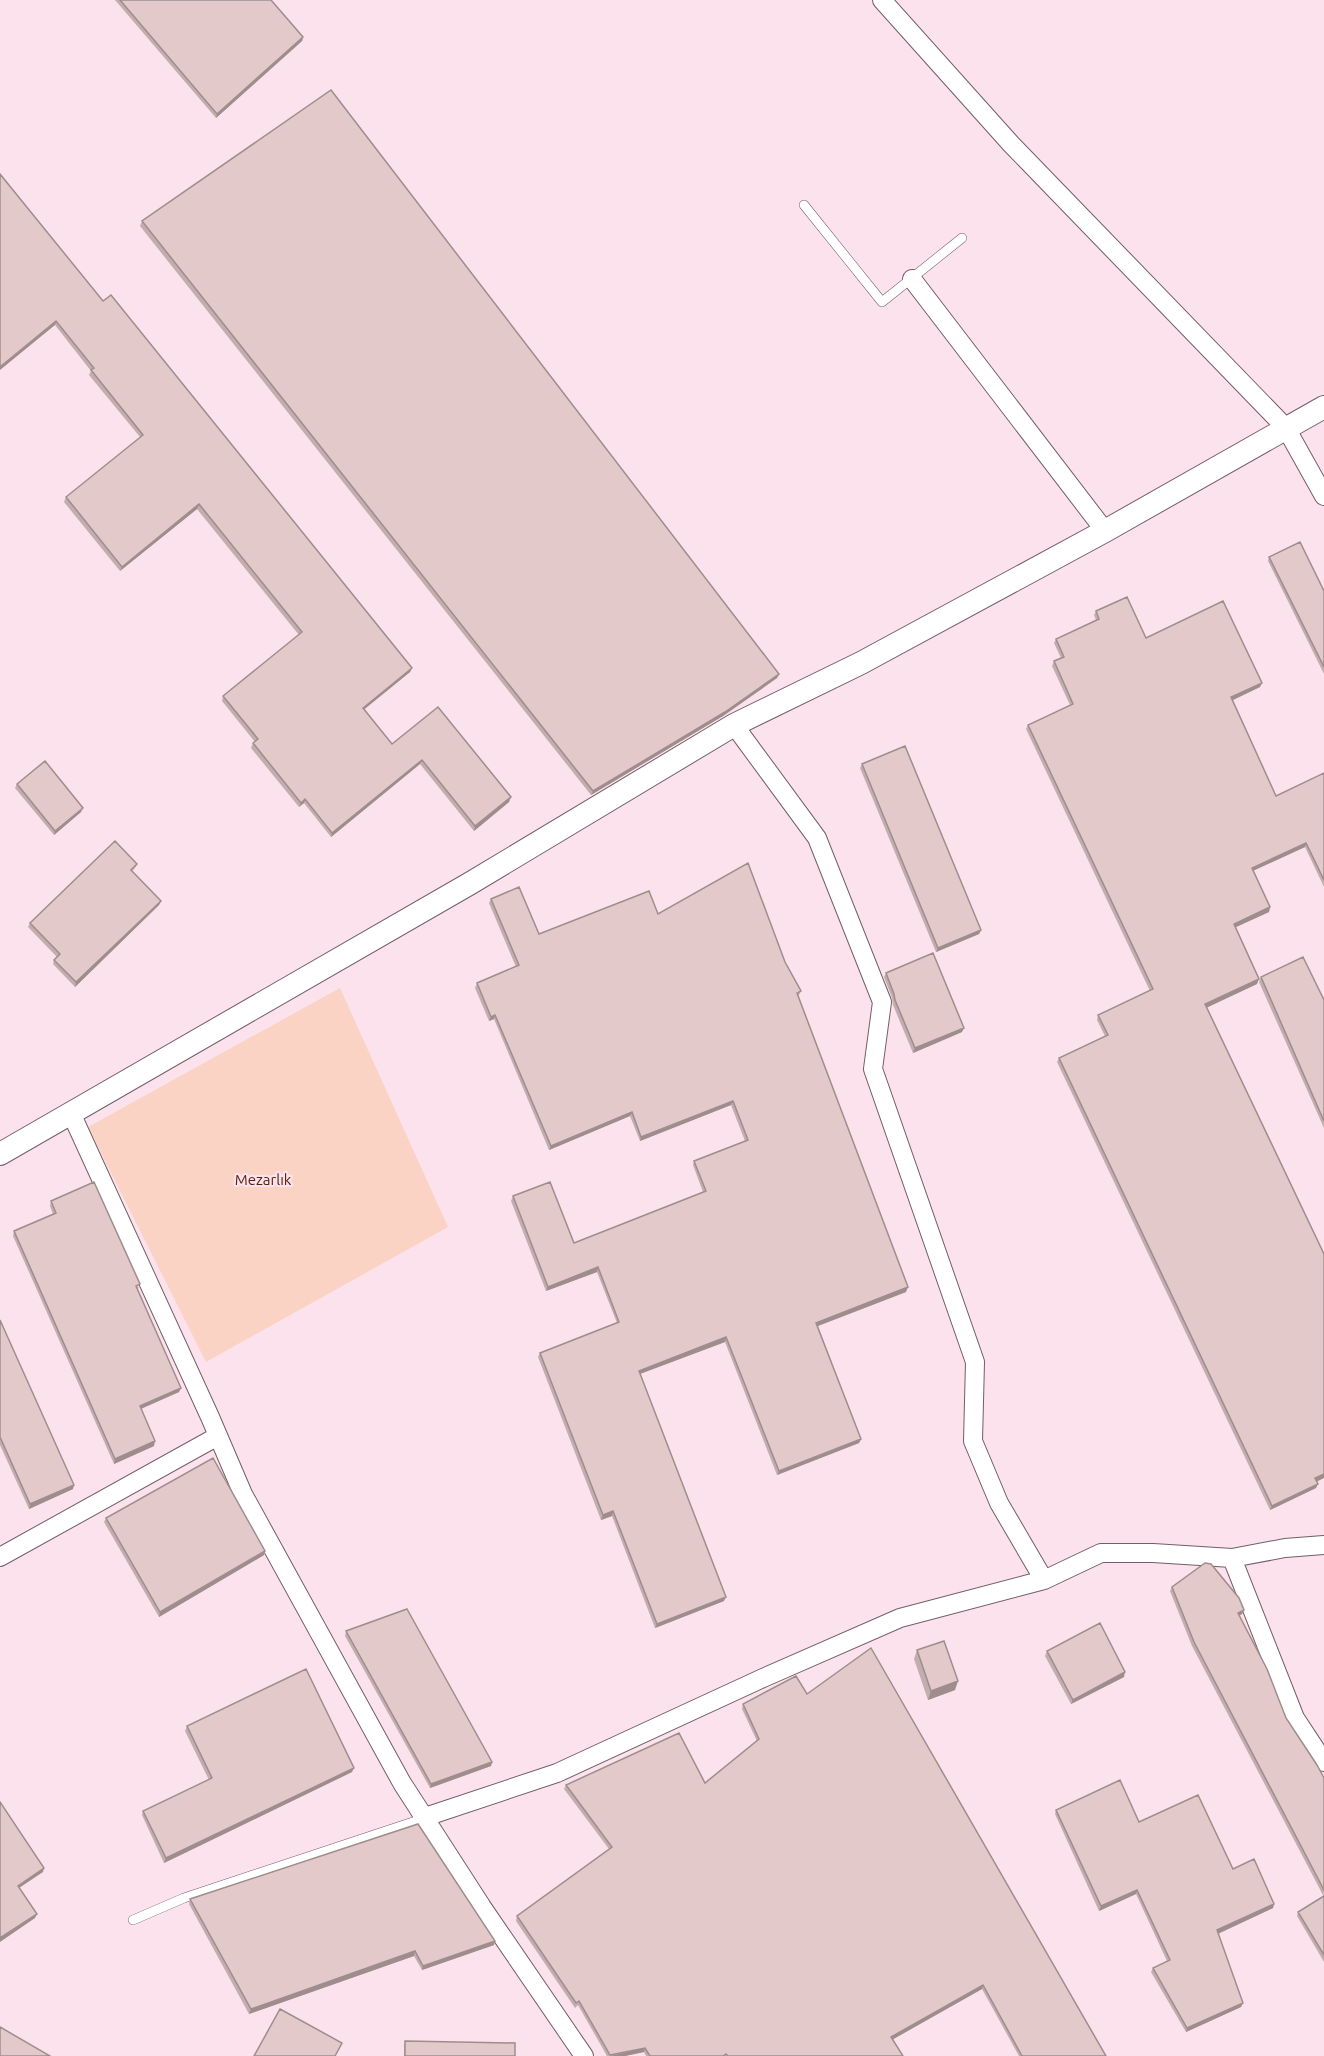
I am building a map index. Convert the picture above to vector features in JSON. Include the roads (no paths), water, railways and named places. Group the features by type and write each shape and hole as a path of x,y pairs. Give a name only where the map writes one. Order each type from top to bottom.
{"street":[{"path":"882,0 1011,144 1286,428 1324,496"},
{"path":"912,279 1105,531"},
{"path":"0,1154 470,884 734,725 861,663 1105,531 1324,407"},
{"path":"734,725 817,838 882,1002 873,1069 975,1362 973,1441 999,1503 1044,1580"},
{"path":"71,1113 243,1494 402,1782 482,1907 584,2056"},
{"path":"0,1557 218,1436"},
{"path":"425,1818 557,1773 900,1618 1044,1580 1101,1553 1153,1553 1232,1558 1285,1548 1324,1545"},
{"path":"1232,1558 1295,1718 1324,1762"}],"lane":[{"path":"804,205 882,302 962,238"},
{"path":"133,1920 184,1898 425,1818"}],"park label":[{"name":"Mezarlık","path":"263,1180"}]}
